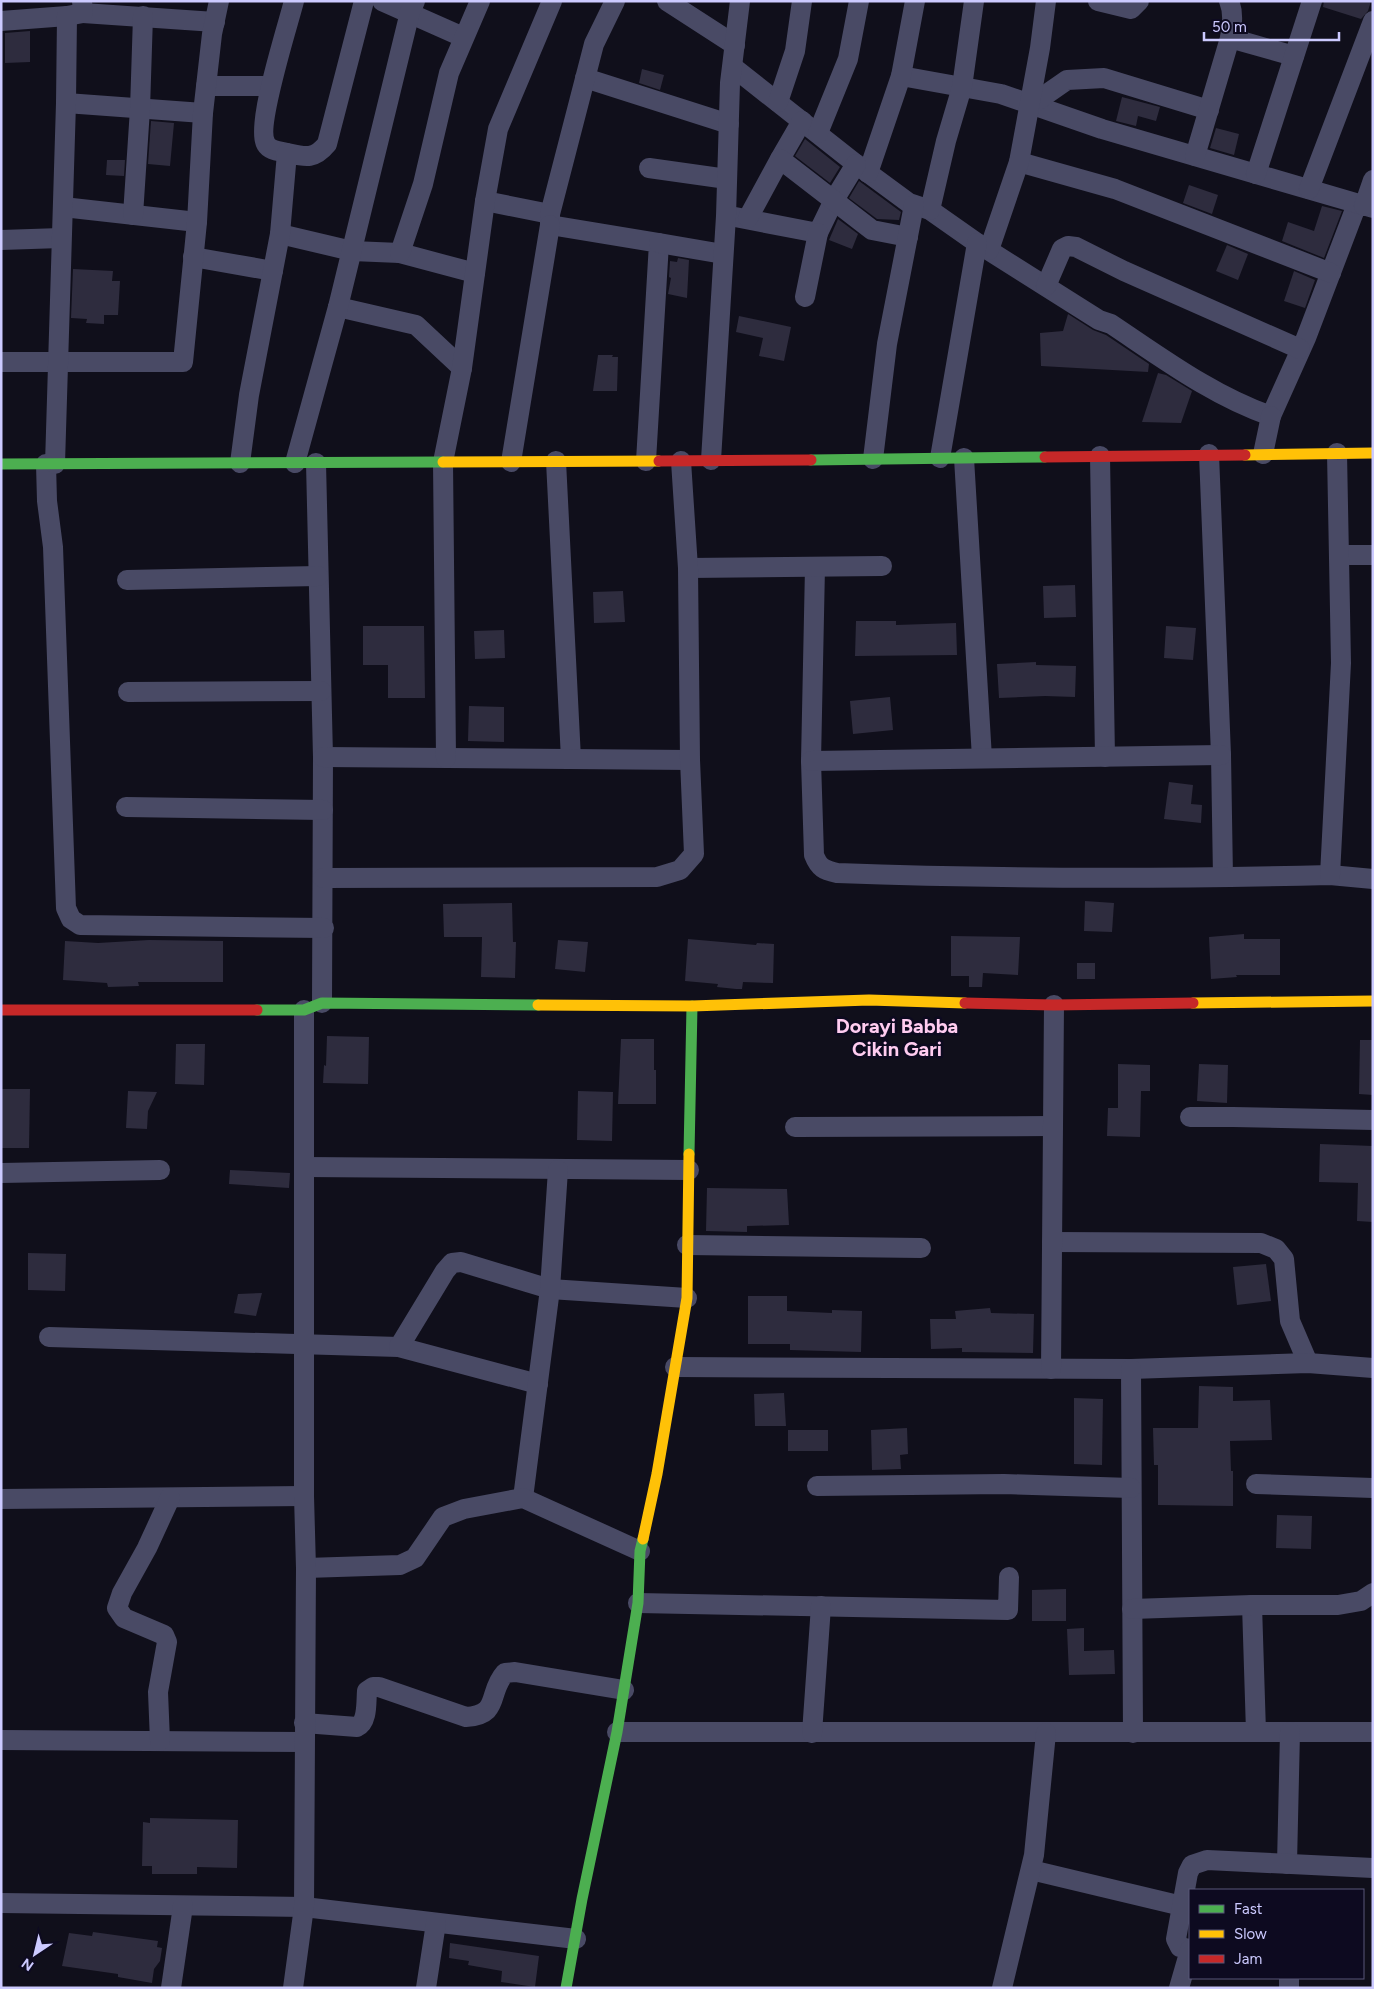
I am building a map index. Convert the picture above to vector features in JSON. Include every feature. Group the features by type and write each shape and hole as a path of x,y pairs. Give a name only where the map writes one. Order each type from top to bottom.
{"street":[{"path":"1,362 184,362 197,222 203,113 212,34 219,1"},
{"path":"294,1 270,86 264,142 274,150 305,157 315,156 327,144 364,1"},
{"path":"382,1 412,7 463,37"},
{"path":"400,253 423,184 448,73 480,1"},
{"path":"446,758 443,462 462,368 485,201 498,129 552,1"},
{"path":"511,462 550,219 594,44 614,1"},
{"path":"667,1 735,46"},
{"path":"711,460 726,216 730,83 740,1"},
{"path":"778,102 795,50 802,1"},
{"path":"748,218 780,160 810,127 848,59 859,1"},
{"path":"805,297 818,233 834,200 862,168 900,76 915,1"},
{"path":"873,459 886,344 908,237 922,207 946,141 962,87 974,1"},
{"path":"940,458 983,246 1019,162 1031,105 1046,1"},
{"path":"1098,1 1131,9 1138,5 1140,1"},
{"path":"1195,156 1230,38 1232,20 1229,1"},
{"path":"1256,174 1312,1"},
{"path":"295,463 338,307 412,7"},
{"path":"1,21 77,10 215,22"},
{"path":"77,10 66,103 59,361 47,501 53,547 66,908 71,920 80,926 324,928"},
{"path":"133,214 140,109 143,16"},
{"path":"1309,189 1373,21"},
{"path":"1230,38 1294,56"},
{"path":"733,67 862,168 922,207 1099,320 1110,324 1195,380 1252,409 1271,416"},
{"path":"900,76 1002,94 1102,129 1365,206"},
{"path":"585,78 729,124"},
{"path":"1031,105 1067,80 1104,78 1209,110"},
{"path":"206,86 270,86"},
{"path":"66,103 203,113"},
{"path":"240,463 249,395 280,234 287,153"},
{"path":"780,160 872,230 908,237"},
{"path":"1019,162 1115,189 1331,273"},
{"path":"650,168 727,179"},
{"path":"1263,454 1271,416 1331,273 1365,206 1373,180"},
{"path":"485,201 550,219 659,243 723,254"},
{"path":"63,207 197,222"},
{"path":"726,216 748,218 818,233"},
{"path":"280,234 352,251 400,253 475,273"},
{"path":"1,240 61,238"},
{"path":"646,461 659,243"},
{"path":"1046,286 1062,249 1068,246 1076,247 1124,271 1300,349"},
{"path":"193,257 273,271"},
{"path":"338,307 416,324 462,368"},
{"path":"1,464 556,462 1373,452"},
{"path":"1330,875 1341,664 1337,453"},
{"path":"1208,454 1221,755 1223,877"},
{"path":"1100,456 1105,756"},
{"path":"964,458 982,758"},
{"path":"323,878 657,877 680,870 694,854 690,760 688,568 681,460"},
{"path":"556,462 571,758"},
{"path":"293,1988 304,1908 306,1568 304,1496 304,1168 313,1007 324,928 323,756 316,463"},
{"path":"1339,555 1373,555"},
{"path":"688,568 882,566"},
{"path":"816,567 811,761 814,855 818,866 825,870 837,873 939,878 1330,875 1373,879"},
{"path":"127,580 318,576"},
{"path":"128,692 321,691"},
{"path":"811,761 1221,755"},
{"path":"323,756 690,760"},
{"path":"126,807 323,810"},
{"path":"1,1010 692,1006 869,1000 1054,1005 1373,1001"},
{"path":"1051,1369 1054,1005"},
{"path":"566,1988 582,1899 617,1732 638,1603 640,1551 657,1474 687,1298 692,1006"},
{"path":"1190,1117 1233,1116 1373,1120"},
{"path":"795,1127 1053,1126"},
{"path":"304,1168 689,1170"},
{"path":"1,1173 160,1170"},
{"path":"523,1498 550,1289 558,1170"},
{"path":"1052,1242 1261,1243 1276,1249 1284,1259 1290,1321 1308,1363"},
{"path":"687,1245 921,1248"},
{"path":"399,1346 445,1271 452,1263 461,1262 550,1289 687,1298"},
{"path":"48,1337 399,1346 538,1384"},
{"path":"675,1366 1131,1369 1308,1363 1373,1368"},
{"path":"1131,1369 1133,1733"},
{"path":"817,1486 1004,1484 1131,1488"},
{"path":"1256,1484 1373,1488"},
{"path":"1,1499 304,1496"},
{"path":"160,1741 158,1692 168,1642 164,1635 124,1618 117,1608 122,1593 147,1548 170,1498"},
{"path":"306,1568 400,1565 415,1558 443,1517 464,1509 523,1498 640,1551"},
{"path":"638,1603 1008,1610 1009,1577"},
{"path":"1132,1609 1338,1604 1361,1601 1373,1593"},
{"path":"1252,1605 1256,1732"},
{"path":"812,1732 821,1606"},
{"path":"1,1740 160,1741 304,1733 357,1727 364,1720 367,1691 373,1687 379,1687 466,1717 481,1716 490,1708 498,1681 505,1673 515,1672 624,1690"},
{"path":"617,1732 1373,1732"},
{"path":"1287,1864 1290,1732"},
{"path":"1002,1988 1034,1855 1046,1733"},
{"path":"1189,1949 1180,1947 1176,1939 1188,1873 1192,1865 1207,1860 1373,1868"},
{"path":"1031,1870 1182,1906"},
{"path":"1,1903 304,1908 576,1939"},
{"path":"171,1988 183,1906"},
{"path":"426,1988 436,1923"},
{"path":"1179,1988 1189,1953"}],"building":[{"path":"1324,1 1371,1 1368,11 1361,19 1323,7"},
{"path":"30,31 30,62 5,63 5,33"},
{"path":"642,69 664,75 660,90 639,83"},
{"path":"1122,97 1160,107 1156,121 1138,116 1136,126 1116,121"},
{"path":"151,121 174,123 170,166 148,164"},
{"path":"1216,128 1239,134 1234,155 1210,148"},
{"path":"805,139 840,167 830,183 795,156"},
{"path":"107,160 125,160 124,176 106,175"},
{"path":"859,181 901,212 899,220 877,219 849,198"},
{"path":"1189,185 1218,195 1212,214 1183,203"},
{"path":"1322,206 1342,211 1324,258 1282,241 1288,222 1314,231"},
{"path":"838,219 858,234 852,249 829,240"},
{"path":"1227,245 1248,254 1238,280 1216,271"},
{"path":"678,258 689,260 687,298 668,294 671,278 669,277 670,261 677,262"},
{"path":"73,269 113,271 112,281 120,281 118,315 104,315 104,324 86,323 87,319 71,318"},
{"path":"1294,271 1315,280 1305,308 1284,301"},
{"path":"1068,314 1093,330 1106,335 1149,364 1148,372 1041,366 1040,333 1063,331"},
{"path":"739,316 791,327 784,361 759,356 763,338 736,332"},
{"path":"598,355 618,357 617,391 593,391"},
{"path":"1158,373 1166,375 1192,391 1181,423 1142,422"},
{"path":"1075,585 1076,617 1044,618 1043,586"},
{"path":"623,591 625,622 594,623 593,592"},
{"path":"856,621 896,621 896,625 956,623 957,655 855,656"},
{"path":"363,626 424,626 425,698 388,698 388,665 363,665"},
{"path":"1166,626 1196,628 1193,660 1164,658"},
{"path":"504,630 505,658 475,659 474,631"},
{"path":"1036,662 1036,665 1076,666 1075,697 999,698 997,664"},
{"path":"890,697 893,730 853,734 850,701"},
{"path":"469,706 504,707 504,742 468,741"},
{"path":"1169,782 1193,785 1191,804 1202,805 1201,823 1164,819"},
{"path":"1085,901 1114,903 1112,932 1084,931"},
{"path":"512,903 513,942 516,942 515,978 481,977 482,937 444,937 443,904"},
{"path":"1244,934 1244,939 1280,939 1280,975 1236,975 1237,977 1211,979 1209,937"},
{"path":"951,936 1020,937 1018,975 983,973 982,987 969,987 969,976 951,976"},
{"path":"688,939 756,945 757,943 774,944 773,983 743,982 742,989 736,989 717,987 718,984 685,981"},
{"path":"149,940 223,941 223,982 138,982 139,986 108,987 107,983 63,980 65,941 98,943"},
{"path":"558,940 588,942 585,972 555,969"},
{"path":"1077,963 1095,963 1095,979 1077,979"},
{"path":"327,1036 369,1037 368,1084 323,1083 324,1065 326,1066"},
{"path":"621,1039 654,1039 656,1104 618,1104"},
{"path":"1360,1040 1373,1040 1373,1095 1359,1094"},
{"path":"176,1044 205,1044 204,1085 175,1084"},
{"path":"1118,1064 1150,1065 1150,1091 1141,1091 1140,1137 1107,1136 1108,1108 1118,1108"},
{"path":"1199,1064 1228,1065 1227,1103 1197,1101"},
{"path":"1,1089 30,1089 29,1148 1,1148"},
{"path":"128,1091 157,1092 148,1111 147,1129 126,1128"},
{"path":"578,1091 613,1092 612,1141 577,1140"},
{"path":"1320,1144 1373,1146 1373,1222 1357,1221 1358,1183 1319,1182"},
{"path":"230,1170 290,1173 289,1188 229,1184"},
{"path":"707,1188 787,1189 789,1225 747,1226 747,1232 706,1231"},
{"path":"28,1253 66,1254 65,1291 28,1290"},
{"path":"1266,1264 1271,1301 1237,1305 1233,1267"},
{"path":"262,1293 256,1316 234,1313 238,1294"},
{"path":"748,1296 787,1296 787,1311 832,1313 832,1310 862,1311 861,1352 790,1350 790,1344 748,1344"},
{"path":"990,1308 991,1313 1034,1314 1033,1353 962,1352 962,1348 931,1349 930,1319 956,1319 955,1311"},
{"path":"1199,1386 1233,1387 1233,1401 1270,1400 1272,1440 1230,1441 1231,1471 1233,1471 1233,1506 1158,1505 1158,1465 1154,1465 1153,1428 1198,1428"},
{"path":"784,1393 786,1426 755,1426 754,1394"},
{"path":"1074,1398 1103,1399 1102,1465 1074,1464"},
{"path":"907,1428 908,1454 900,1455 901,1469 872,1470 871,1430"},
{"path":"788,1430 828,1430 828,1451 788,1451"},
{"path":"1277,1515 1312,1516 1311,1549 1276,1548"},
{"path":"1066,1589 1066,1621 1032,1621 1032,1590"},
{"path":"1084,1628 1084,1651 1114,1650 1115,1674 1069,1675 1067,1629"},
{"path":"150,1818 238,1820 237,1868 197,1867 197,1874 152,1874 152,1866 142,1866 143,1822 150,1823"},
{"path":"93,1932 158,1941 157,1947 162,1948 160,1961 154,1969 152,1983 118,1977 118,1974 62,1966 69,1933 92,1936"},
{"path":"450,1943 539,1956 535,1987 501,1982 502,1971 468,1965 469,1961 449,1958"}],"traffic: fast":[{"path":"811,460 1045,457"},
{"path":"1,464 443,462"},
{"path":"257,1010 304,1010 322,1003 538,1005"},
{"path":"689,1154 692,1006"},
{"path":"566,1988 582,1899 617,1732 638,1603 640,1551 643,1539"}],"traffic: slow":[{"path":"1245,455 1373,453"},
{"path":"443,462 659,461"},
{"path":"538,1005 692,1006 869,1000 965,1003"},
{"path":"1193,1003 1373,1001"},
{"path":"643,1539 657,1474 687,1298 689,1154"}],"traffic: jam":[{"path":"1045,457 1245,455"},
{"path":"659,461 811,460"},
{"path":"965,1003 1054,1005 1193,1003"},
{"path":"1,1010 257,1010"}],"district":[{"name":"Dorayi Babba Cikin Gari","path":"897,1038"}]}
